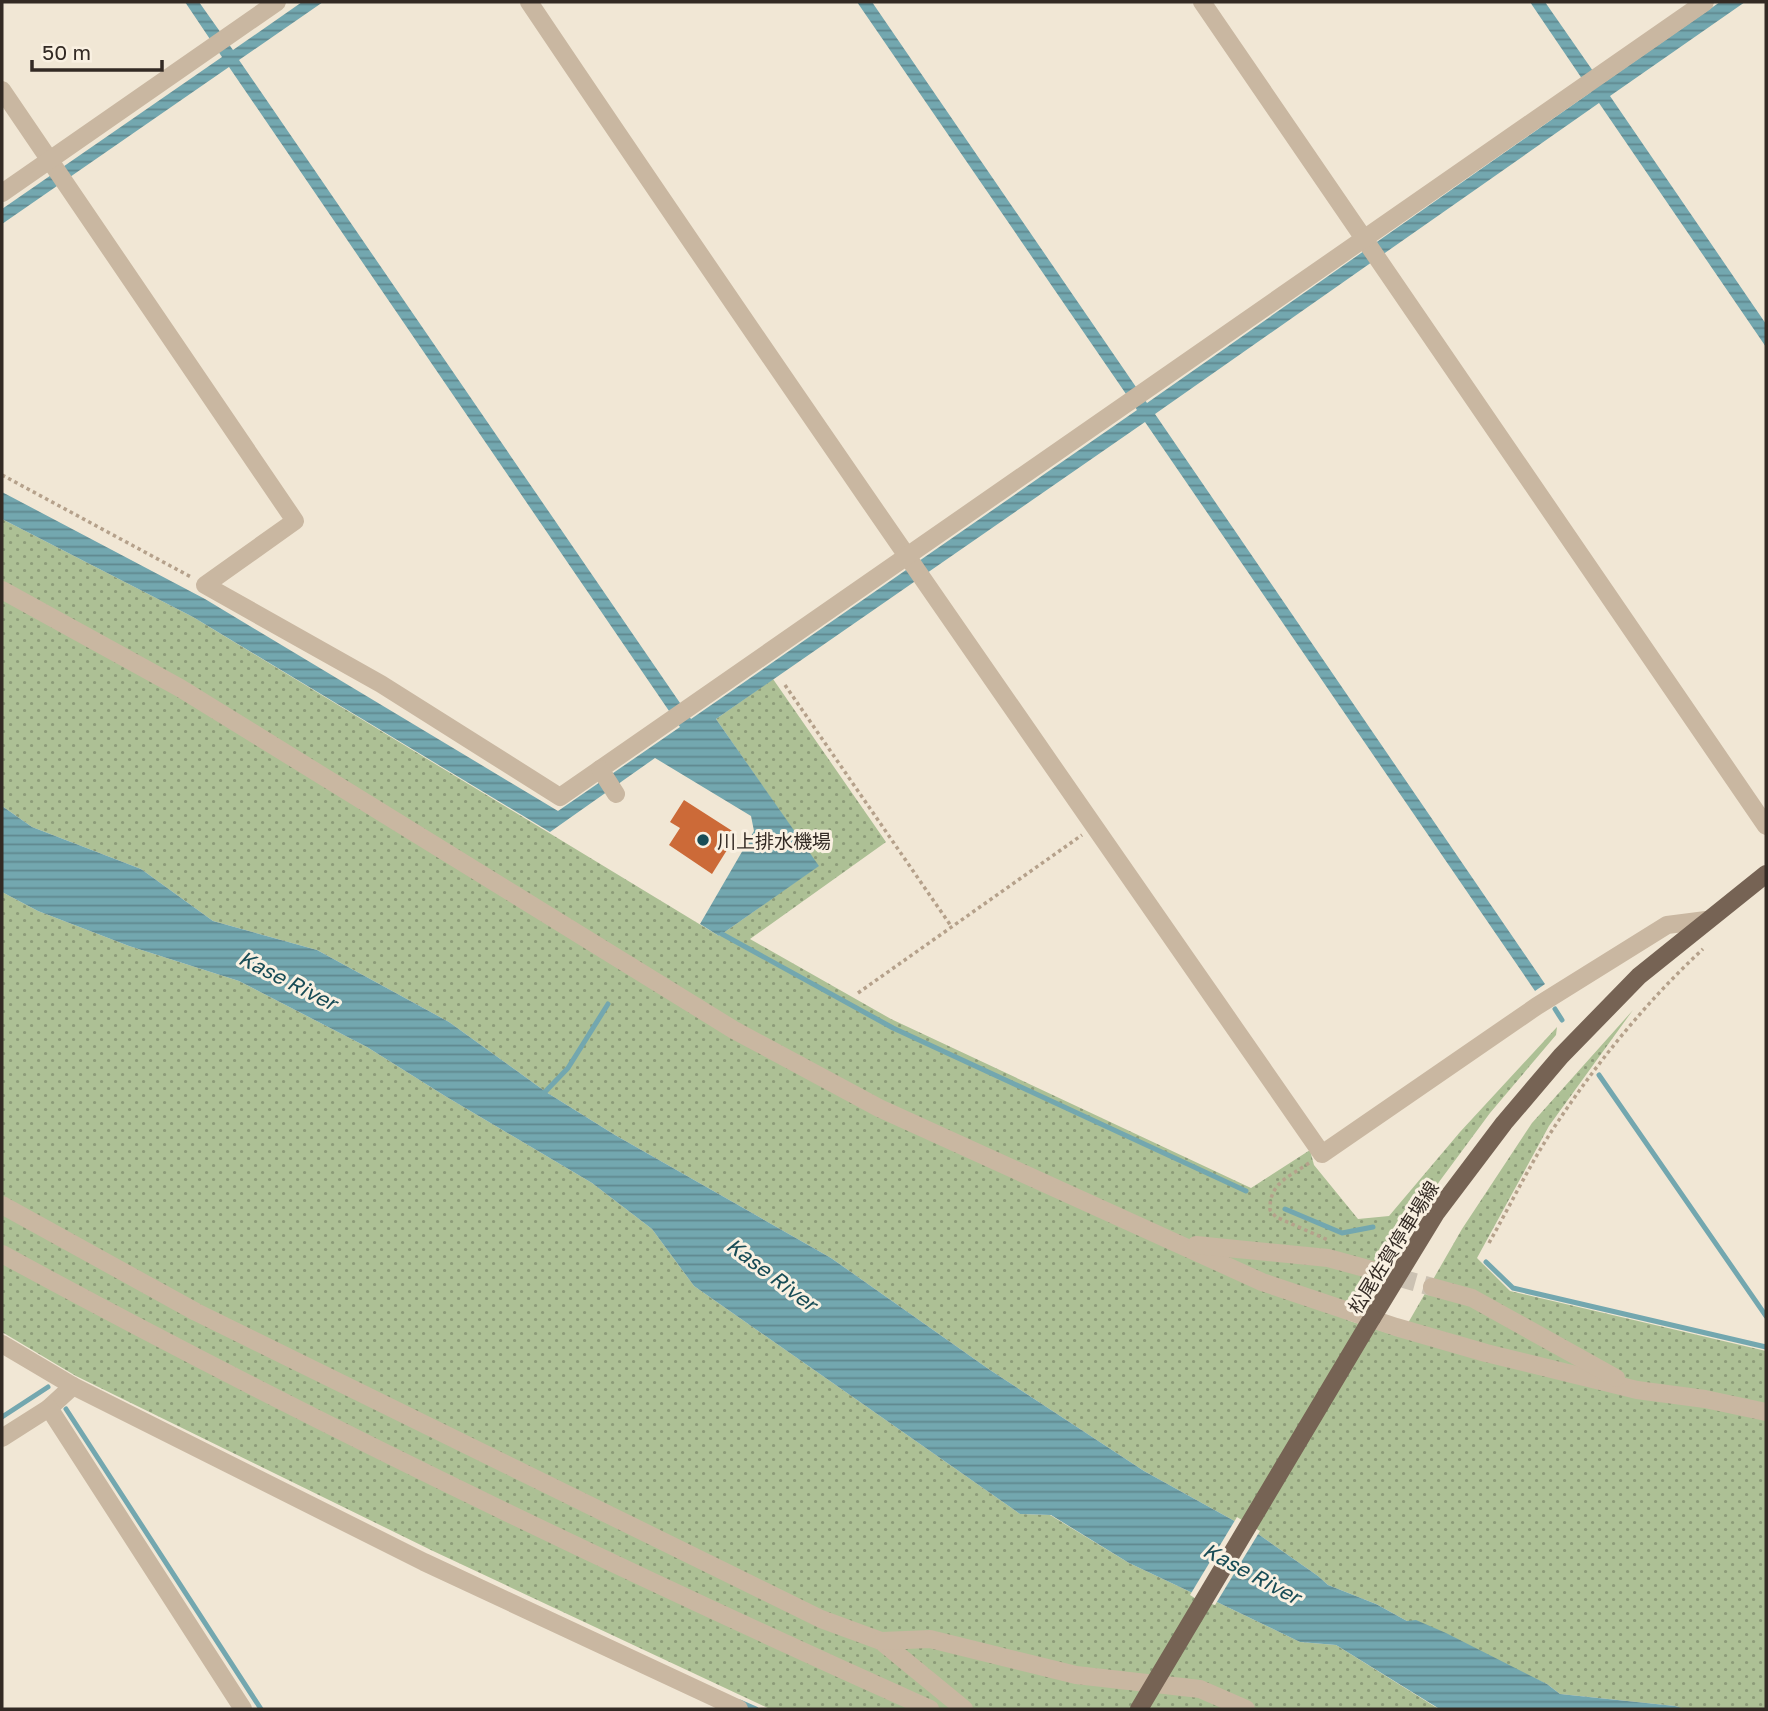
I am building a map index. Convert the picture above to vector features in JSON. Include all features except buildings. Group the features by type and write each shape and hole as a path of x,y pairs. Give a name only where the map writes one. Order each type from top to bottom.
{"main road":[{"name":"松尾佐賀停車場線","path":"1139,1709 1437,1213 1504,1123 1561,1056 1639,976 1766,874"}],"street":[{"path":"2,193 52,163 277,2"},
{"path":"529,2 658,195 1322,1154 1537,1006 1667,925 1706,920"},
{"path":"1202,2 1766,826"},
{"path":"2,90 295,521 205,585 382,684 560,797 1705,2"},
{"path":"2,590 180,688 734,1030 879,1108 1262,1282 1486,1353 1637,1390 1705,1399 1766,1412"},
{"path":"600,769 616,794"},
{"path":"2,1205 196,1312 821,1619 881,1642 964,1709"},
{"path":"1181,1244 1328,1258 1372,1270"},
{"path":"2,1254 251,1387 393,1459 522,1518 741,1625 930,1709"},
{"path":"1432,1287 1472,1298 1637,1390"},
{"path":"2,1344 73,1386 424,1562 739,1709"},
{"path":"2,1438 49,1408 73,1386"},
{"path":"49,1408 243,1709"},
{"path":"881,1642 930,1639 1076,1675 1200,1689 1246,1709"}],"path":[{"path":"2,475 205,585"},
{"path":"785,685 951,926"},
{"path":"858,993 1095,826"},
{"path":"1489,1242 1555,1127 1616,1042 1667,982 1707,945"},
{"path":"1322,1154 1275,1187 1269,1196 1270,1210 1276,1217 1332,1242"}],"green space":[{"path":"2,519 193,617 719,936 818,866 716,719 773,679 886,842 750,939 891,1019 1251,1188 1310,1150 1314,1165 1358,1219 1389,1216 1460,1132 1557,1027 1556,1035 1490,1113 1422,1205 1347,1320 1400,1337 1462,1229 1532,1123 1633,1010 1549,1126 1477,1258 1510,1291 1766,1351 1766,1709 1686,1709 1560,1694 1547,1684 1407,1621 1376,1604 1328,1585 1258,1534 1144,1471 990,1370 831,1258 615,1135 546,1092 449,1022 317,950 213,921 141,869 32,827 2,806"},
{"path":"2,892 38,911 129,946 239,981 367,1047 592,1183 652,1229 694,1286 1020,1514 1050,1515 1129,1563 1300,1642 1336,1645 1437,1708 1450,1709 770,1709 433,1551 76,1376 2,1332"}],"water":[{"path":"185,2 199,2 233,50 302,2 323,2 239,60 691,719 1137,410 857,2 872,2 1147,403 1591,92 1530,2 1545,2 1602,84 1720,2 1745,2 1610,96 1766,324 1766,347 1599,103 1155,414 1545,984 1535,991 1145,422 716,719 819,866 719,936 700,924 754,831 751,816 655,758 550,832 193,617 2,519 2,492 205,599 558,811 680,727 229,67 2,224 2,209 222,57"},
{"name":"Kase River","path":"2,806 32,827 141,869 213,921 317,950 449,1022 546,1092 615,1135 831,1258 990,1370 1144,1471 1258,1534 1328,1585 1376,1604 1407,1621 1416,1620 1446,1633 1547,1684 1560,1694 1686,1709 1438,1708 1336,1645 1300,1642 1129,1563 1051,1515 1020,1514 694,1286 652,1229 592,1183 367,1047 239,981 129,946 38,911 2,892"}],"pier":[{"path":"1237,1517 1260,1531 1215,1605 1198,1600 1190,1595"}],"waterway":[{"path":"722,934 893,1028 1246,1191"},
{"path":"543,1094 568,1068 608,1004"},
{"path":"1555,1009 1562,1020"},
{"path":"1599,1075 1766,1316"},
{"path":"1285,1209 1342,1233 1373,1227"},
{"path":"1486,1262 1513,1288 1766,1347"},
{"path":"2,1417 48,1387"},
{"path":"66,1409 261,1709"},
{"path":"740,1702 756,1709"}],"tunnel":[{"path":"1372,1270 1432,1287"}],"place":[{"name":"川上排水機場","path":"703,840"}]}
